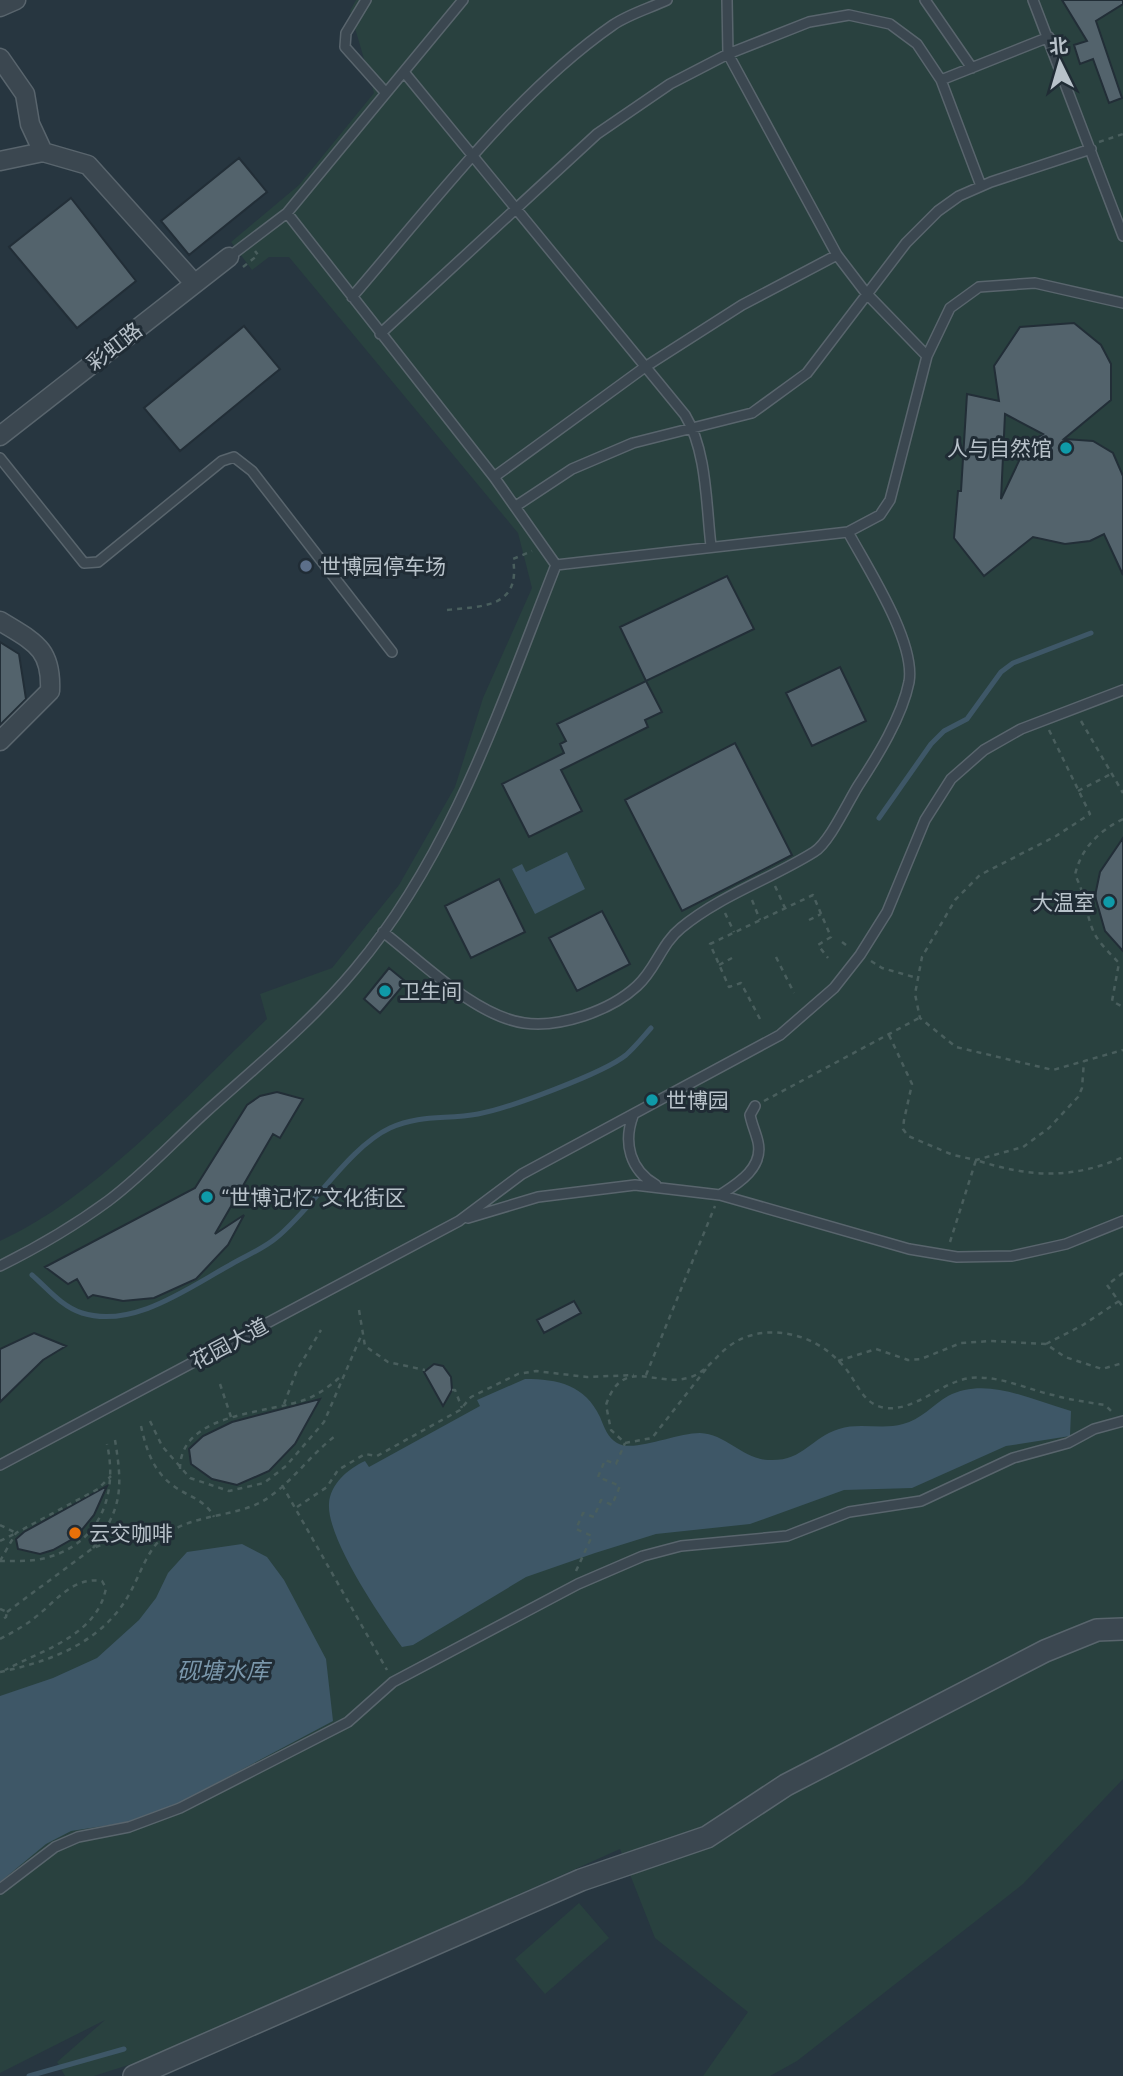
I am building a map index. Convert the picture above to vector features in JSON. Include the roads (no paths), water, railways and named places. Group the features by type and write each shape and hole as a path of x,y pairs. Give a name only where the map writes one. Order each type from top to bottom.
{"street":[{"path":"0,6 16,0"},
{"path":"0,58 25,94 30,124 43,152"},
{"path":"0,161 43,152 88,165 194,283"},
{"name":"彩虹路","path":"0,436 229,257"},
{"path":"0,621 33,641 44,652 51,671 50,691 0,741"},
{"path":"134,2076 581,1880 707,1837 786,1785 1045,1651 1097,1630 1123,1629"}],"lane":[{"path":"366,0 346,33 345,47 386,93"},
{"path":"229,257 287,213 463,0"},
{"path":"352,298 472,158 546,80 615,23 667,0"},
{"path":"727,0 728,54 838,255 866,293 927,356"},
{"path":"925,0 972,68"},
{"path":"1032,0 1049,37 1123,236"},
{"path":"380,334 597,134 670,83 728,54 808,22 849,15 890,24 917,44 941,80 981,186"},
{"path":"941,80 1049,37"},
{"path":"404,72 693,429 711,546"},
{"path":"516,506 572,469 633,443 752,413 807,373 906,243 938,211 959,196 981,186 1090,147"},
{"path":"287,213 494,477 556,565"},
{"path":"494,477 645,367 742,305 838,255"},
{"path":"556,565 848,532 880,515 890,499 927,356 950,307 979,287 1035,283 1123,303"},
{"path":"0,458 84,563 98,562 222,461 234,457 252,471 392,652"},
{"path":"383,932 470,1000 500,1016 523,1023 548,1023 594,1010 637,987 665,943 682,927 720,902 818,850 883,748 909,682 909,665 894,616 848,532"},
{"path":"0,1266 52,1239 110,1200 292,1035 354,970 383,932 441,838 482,755 556,565"},
{"path":"459,1221 522,1174 780,1035 834,988 860,955 887,912 925,820 951,779 984,750 1044,720 1123,690"},
{"path":"720,1195 741,1181 754,1166 759,1144 750,1115 755,1105"},
{"path":"632,1116 628,1134 629,1153 644,1177 660,1188"},
{"path":"459,1221 538,1196 635,1185 720,1195 909,1249 945,1255 1012,1256 1066,1244 1123,1221"},
{"name":"花园大道","path":"0,1465 459,1221"},
{"path":"0,1889 55,1847 78,1837 129,1827 180,1808 348,1721 393,1682 578,1584 643,1556 681,1546 787,1536 849,1512 921,1501 1013,1458 1069,1443 1094,1429 1121,1421"}],"water":[{"path":"567,852 585,889 535,914 512,869 522,864 526,872"},
{"path":"525,1379 549,1380 578,1391 594,1406 611,1438 624,1445 634,1446 700,1433 718,1438 750,1456 780,1460 798,1453 839,1429 903,1424 921,1416 948,1396 978,1388 1009,1392 1071,1411 1070,1436 1006,1446 912,1488 844,1490 750,1524 656,1534 595,1553 526,1577 413,1645 402,1647 357,1578 337,1537 329,1504 333,1490 346,1473 359,1464 365,1461 369,1467 480,1406 477,1400"},
{"name":"砚塘水库","path":"242,1544 267,1557 284,1580 326,1659 333,1721 149,1819 71,1831 46,1844 0,1882 0,1696 53,1678 97,1658 139,1620 156,1598 168,1573 187,1552"}],"waterway":[{"path":"879,818 931,744 944,731 967,719 1001,672 1013,663 1091,633"},
{"path":"32,1275 61,1302 82,1313 121,1315 159,1304 271,1242 360,1149 390,1128 412,1121 492,1111 555,1089 615,1062 626,1055 651,1028"},
{"path":"29,2076 124,2049"}],"place":[{"name":"人与自然馆","path":"1066,448"},
{"name":"世博园停车场","path":"306,566"},
{"name":"大温室","path":"1109,902"},
{"name":"卫生间","path":"385,991"},
{"name":"世博园","path":"652,1100"},
{"name":"“世博记忆”文化街区","path":"207,1197"},
{"name":"云交咖啡","path":"75,1533"}]}
